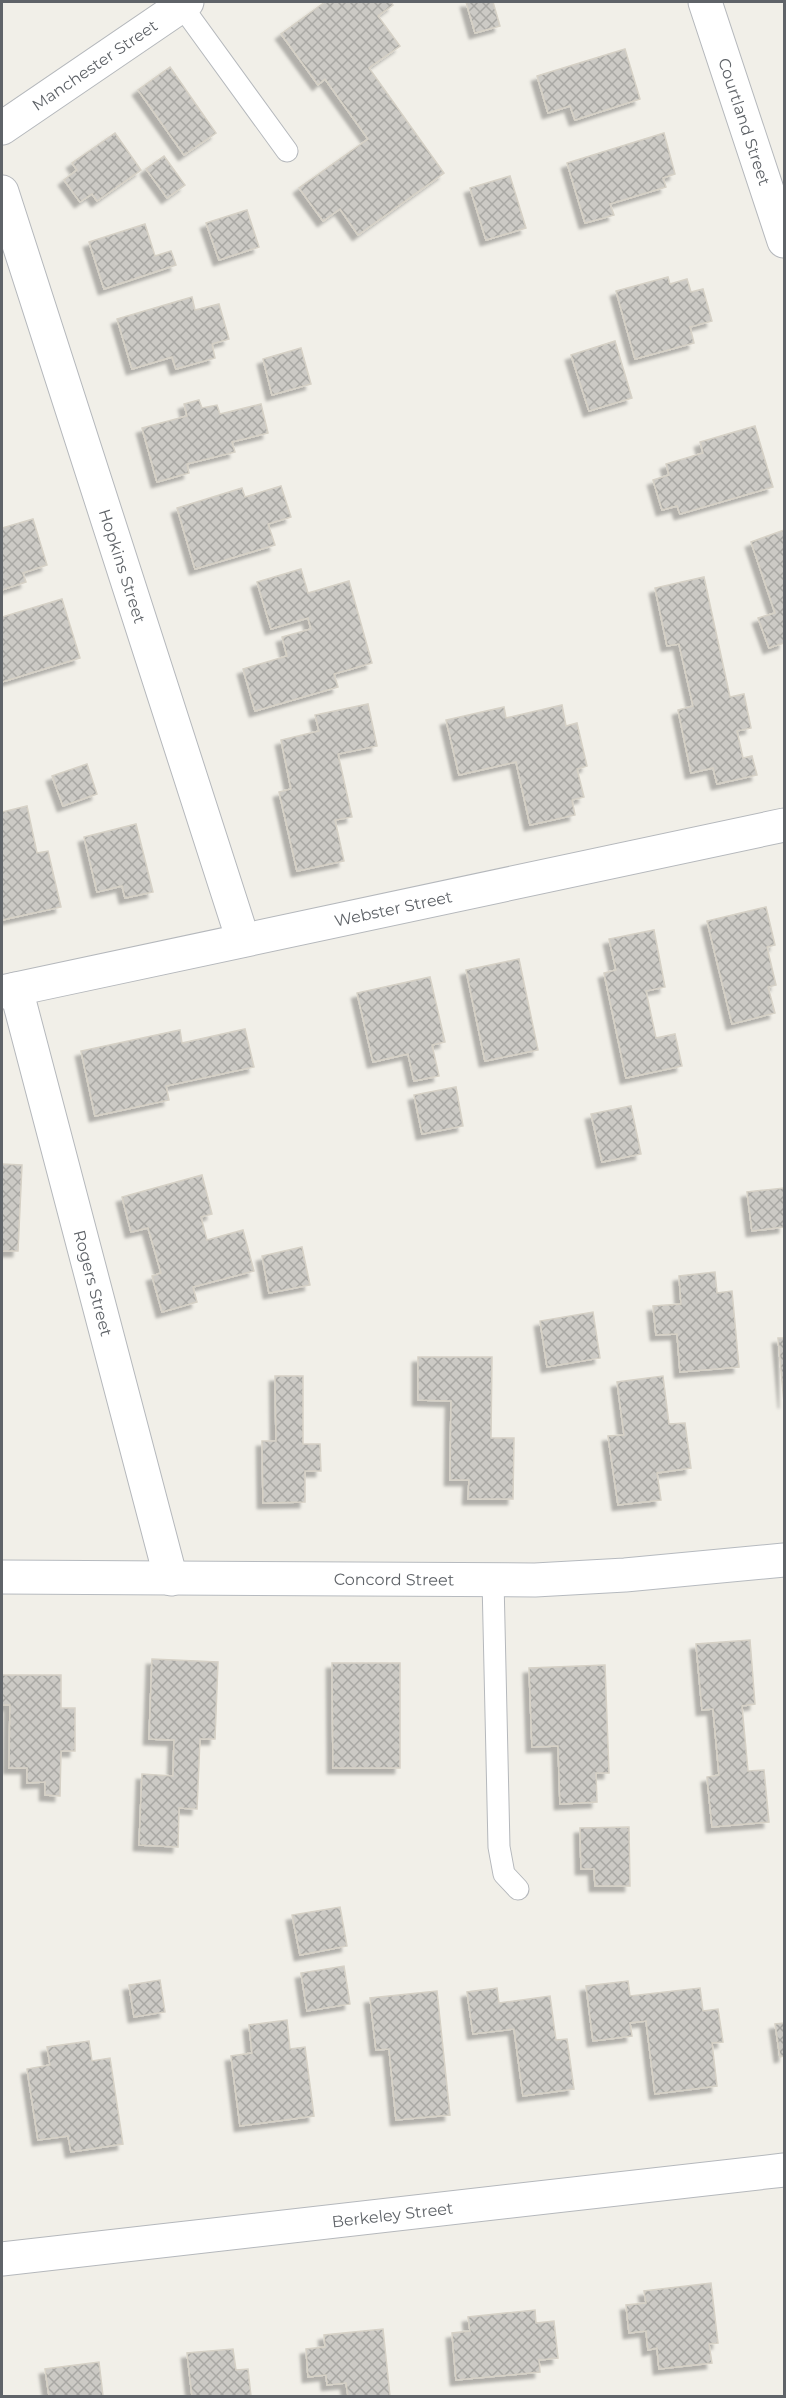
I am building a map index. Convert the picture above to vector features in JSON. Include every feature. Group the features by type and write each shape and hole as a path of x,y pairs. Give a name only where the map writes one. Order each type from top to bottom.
{"street":[{"name":"Courtland Street","path":"705,2 784,241"},
{"name":"Manchester Street","path":"2,128 184,3"},
{"name":"Hopkins Street","path":"2,192 243,940"},
{"name":"Webster Street","path":"9,991 784,825"},
{"name":"Rogers Street","path":"9,991 171,1579"},
{"name":"Concord Street","path":"2,1577 535,1580 625,1575 784,1560"},
{"name":"Berkeley Street","path":"2,2259 784,2170"}],"lane":[{"path":"184,3 287,151"},
{"path":"492,1580 499,1847 504,1874 518,1888"}],"building":[{"path":"325,2 391,2 393,5 378,16 400,46 369,68 444,173 358,235 340,209 323,221 299,188 368,139 325,79 318,85 281,34"},
{"path":"466,2 493,2 500,26 475,33"},
{"path":"625,49 640,99 575,120 570,106 548,113 537,76"},
{"path":"170,67 216,133 184,155 138,90"},
{"path":"115,133 141,170 97,201 92,194 80,202 64,180 77,170 72,163"},
{"path":"664,133 675,174 663,178 666,187 610,204 614,215 585,223 567,163"},
{"path":"164,156 185,185 167,198 146,169"},
{"path":"510,176 526,228 486,240 470,188"},
{"path":"247,210 259,247 219,260 206,223"},
{"path":"145,224 155,256 171,251 176,265 104,289 89,242"},
{"path":"668,277 670,284 687,279 691,292 703,289 712,321 690,327 694,343 635,359 616,291"},
{"path":"192,297 195,310 219,304 229,339 212,344 215,358 176,369 172,357 132,369 117,319"},
{"path":"615,341 632,398 589,411 571,355"},
{"path":"301,348 311,384 272,395 263,359"},
{"path":"199,400 202,408 217,405 220,414 261,404 268,433 232,442 235,452 187,464 189,473 157,482 142,428 187,416 184,404"},
{"path":"755,426 773,487 680,514 677,506 662,510 653,480 669,475 666,464 703,453 700,442"},
{"path":"281,486 291,517 268,524 275,545 195,569 177,508 242,488 245,497"},
{"path":"33,519 47,565 23,573 26,582 2,590 2,528"},
{"path":"784,530 784,643 769,648 758,618 775,613 751,542"},
{"path":"301,569 308,593 349,581 372,663 334,674 338,687 255,711 243,669 287,656 282,637 311,629 308,618 271,629 257,582"},
{"path":"704,577 730,697 744,694 751,728 737,731 743,758 752,756 757,775 717,784 713,768 691,773 678,710 693,706 679,644 667,646 655,588"},
{"path":"62,599 80,658 2,682 2,617"},
{"path":"368,704 377,746 338,754 352,817 335,820 344,861 297,871 279,792 291,789 281,740 319,731 315,715"},
{"path":"562,705 566,726 577,723 587,766 577,769 584,797 572,800 575,815 530,825 516,762 459,775 446,720 504,707 506,718"},
{"path":"87,764 97,794 63,806 52,776"},
{"path":"27,806 37,853 48,851 61,907 2,920 2,812"},
{"path":"136,824 153,892 125,898 122,886 97,892 84,837"},
{"path":"766,907 775,945 767,947 776,985 768,987 775,1013 732,1024 707,921"},
{"path":"654,930 665,987 646,991 656,1038 675,1034 682,1066 626,1078 604,973 616,970 609,939"},
{"path":"519,959 538,1050 485,1061 466,970"},
{"path":"430,977 445,1042 432,1045 439,1076 414,1081 408,1054 373,1062 357,993"},
{"path":"245,1029 254,1067 166,1086 169,1100 95,1116 81,1051 180,1030 182,1043"},
{"path":"456,1087 463,1126 422,1134 414,1095"},
{"path":"631,1106 641,1154 602,1162 591,1114"},
{"path":"2,1164 22,1165 18,1251 2,1251"},
{"path":"202,1175 212,1214 201,1217 207,1240 243,1230 254,1271 193,1287 197,1302 162,1312 152,1276 161,1273 148,1228 131,1232 122,1197"},
{"path":"784,1188 784,1227 752,1231 747,1192"},
{"path":"302,1247 310,1285 269,1293 262,1256"},
{"path":"715,1272 717,1293 732,1291 739,1367 680,1372 677,1334 656,1335 653,1306 681,1304 679,1276"},
{"path":"593,1312 600,1358 547,1367 540,1321"},
{"path":"778,1338 784,1338 784,1403"},
{"path":"418,1357 492,1357 491,1438 514,1438 513,1499 468,1499 469,1480 450,1480 451,1401 418,1400"},
{"path":"275,1376 303,1376 303,1444 320,1444 321,1471 305,1471 305,1502 263,1503 262,1441 276,1441"},
{"path":"663,1376 669,1424 685,1423 691,1468 657,1473 661,1500 618,1505 608,1436 624,1435 617,1382"},
{"path":"750,1640 755,1704 742,1706 748,1771 764,1770 769,1822 712,1827 707,1777 719,1775 713,1709 702,1710 696,1644"},
{"path":"152,1659 218,1662 215,1739 200,1739 197,1809 179,1808 178,1847 139,1845 142,1774 173,1776 174,1740 149,1739"},
{"path":"332,1663 400,1663 400,1768 333,1768"},
{"path":"605,1665 609,1773 596,1773 597,1802 560,1804 558,1746 532,1747 529,1668"},
{"path":"2,1675 61,1675 61,1708 75,1708 75,1751 61,1751 60,1796 45,1795 45,1782 27,1783 27,1768 9,1768 10,1705 2,1705"},
{"path":"629,1827 630,1886 595,1886 594,1869 581,1869 580,1828"},
{"path":"340,1907 347,1946 300,1955 292,1915"},
{"path":"344,1966 350,2004 307,2011 301,1973"},
{"path":"160,1980 165,2012 134,2017 129,1985"},
{"path":"628,1981 630,1996 700,1988 703,2011 718,2009 723,2042 712,2043 717,2086 655,2094 646,2021 630,2023 632,2036 593,2041 586,1986"},
{"path":"497,1988 499,2003 550,1996 556,2040 567,2039 574,2089 523,2096 514,2029 473,2034 467,1992"},
{"path":"437,1991 450,2115 396,2120 389,2049 376,2050 370,1998"},
{"path":"287,2020 290,2049 305,2047 314,2116 240,2126 231,2056 252,2053 249,2025"},
{"path":"784,2023 784,2056 780,2057 775,2024"},
{"path":"89,2041 92,2061 110,2058 123,2144 71,2152 68,2136 38,2140 27,2069 50,2065 47,2047"},
{"path":"711,2283 718,2343 709,2344 712,2363 659,2369 657,2348 648,2350 646,2331 629,2333 626,2305 646,2303 644,2291"},
{"path":"535,2310 536,2323 554,2321 558,2358 539,2360 540,2372 456,2380 452,2333 470,2331 468,2317"},
{"path":"383,2329 390,2396 348,2396 346,2383 327,2385 326,2375 308,2377 306,2349 325,2347 324,2335"},
{"path":"233,2349 236,2370 248,2369 251,2396 192,2396 187,2353"},
{"path":"99,2362 103,2396 49,2396 45,2369"}]}
